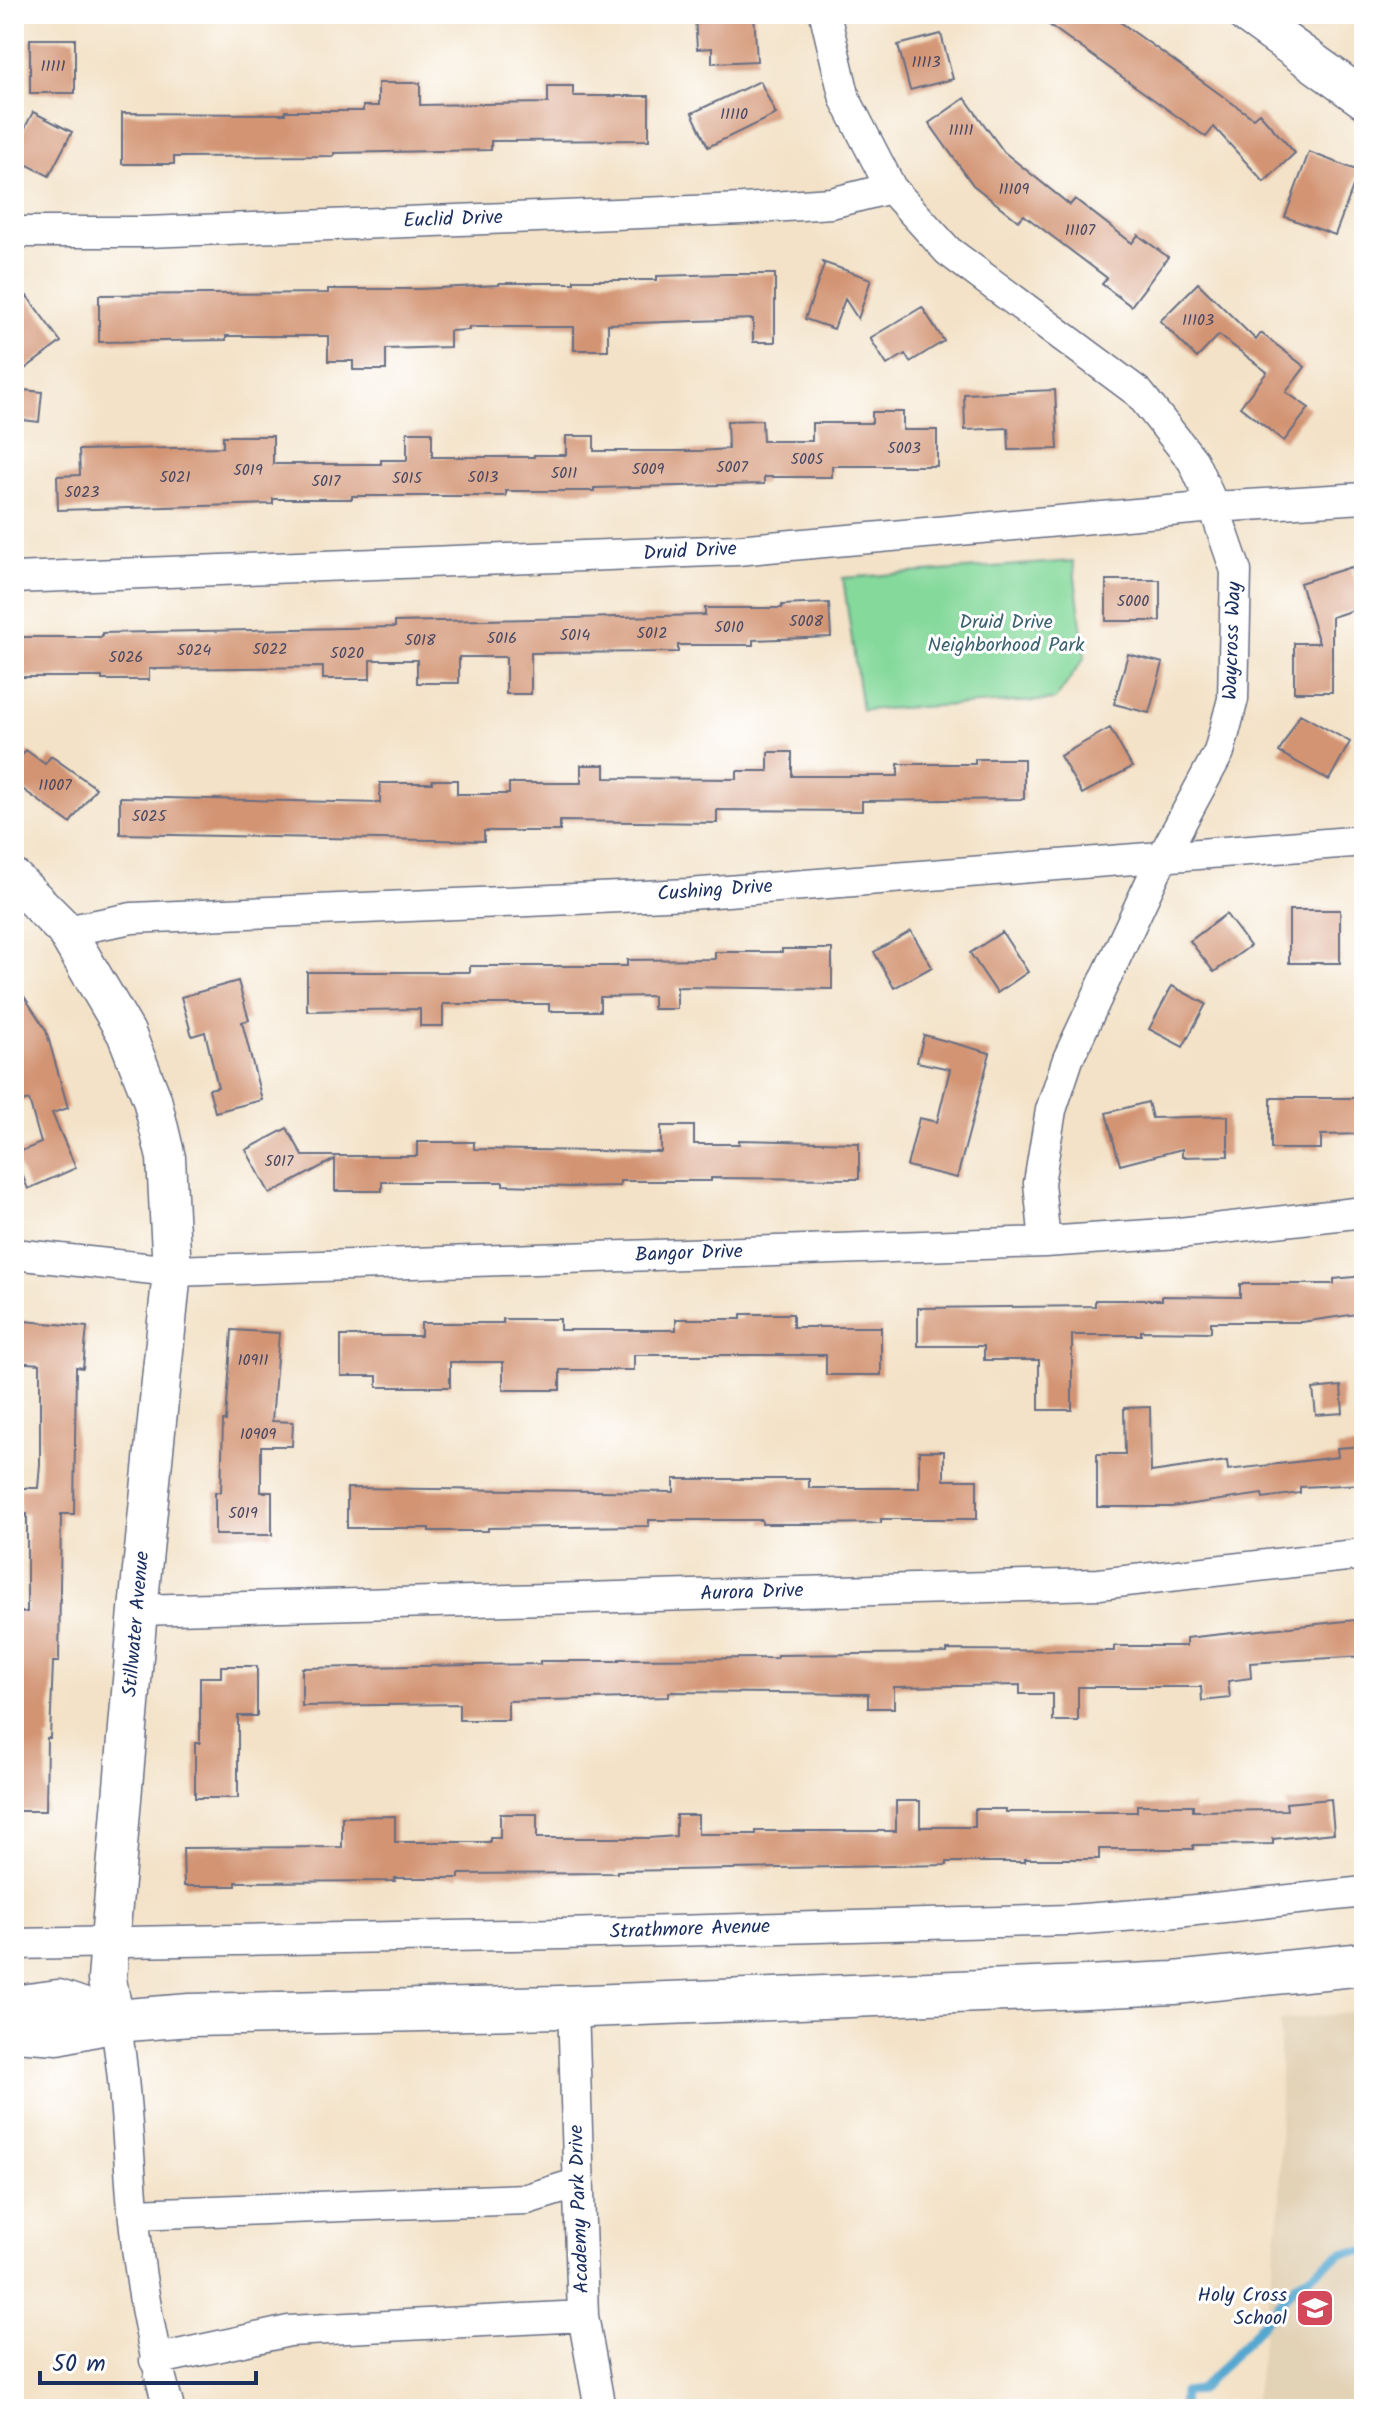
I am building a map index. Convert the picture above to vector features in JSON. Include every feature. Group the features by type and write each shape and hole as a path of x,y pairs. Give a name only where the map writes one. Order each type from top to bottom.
{"main road":[{"path":"14,2030 58,2033 115,2021 190,2015 573,2007 1159,1983 1364,1964"},
{"path":"14,2007 58,2001 115,2021"}],"street":[{"name":"Waycross Way","path":"825,14 845,99 891,188 948,251 1139,393 1193,461 1214,507 1236,571 1233,699 1219,752 1162,858 1068,1059 1051,1110 1039,1183 1045,1242"},
{"path":"1246,14 1364,99"},
{"name":"Euclid Drive","path":"14,232 146,232 743,209 831,203 891,188"},
{"name":"Druid Drive","path":"14,578 737,550 1214,507 1364,498"},
{"name":"Cushing Drive","path":"66,931 132,918 689,894 1364,841"},
{"name":"Stillwater Avenue","path":"14,879 66,931 126,1033 152,1099 166,1158 172,1271 138,1610 107,1980 122,2062 134,2214 155,2360 169,2409"},
{"name":"Bangor Drive","path":"14,1254 172,1271 1045,1242 1179,1233 1364,1212"},
{"name":"Aurora Drive","path":"138,1610 1099,1584 1364,1554"},
{"name":"Strathmore Avenue","path":"14,1944 562,1934 1070,1920 1364,1892"},
{"name":"Academy Park Drive","path":"573,2007 583,2316 600,2409"},
{"path":"134,2214 527,2199 579,2183"},
{"path":"155,2360 289,2331 583,2316"}],"shaded area":[{"name":"Holy Cross School","path":"1364,2010 1364,2409 1254,2409 1280,2208 1280,2021"}],"green space":[{"name":"Druid Drive Neighborhood Park","path":"1073,561 1085,657 1055,700 862,710 843,578"}],"building":[{"path":"754,14 757,61 712,63 712,48 697,49 695,16"},
{"path":"1034,14 1109,14 1253,118 1259,113 1295,153 1264,182 1214,127 1206,137"},
{"path":"941,34 953,79 910,90 898,45"},
{"path":"30,39 75,39 75,93 30,93"},
{"path":"760,81 776,114 708,147 692,113"},
{"path":"378,83 420,83 420,105 548,103 548,86 573,86 573,96 649,96 649,140 491,141 491,150 334,153 334,156 174,157 174,164 122,164 122,113 363,111 363,106 378,106"},
{"path":"965,98 1004,152 1070,205 1075,199 1132,243 1138,235 1168,257 1131,306 1102,284 1107,278 1024,215 1018,221 973,185 929,123"},
{"path":"33,112 72,132 49,176 14,158 14,149"},
{"path":"1309,152 1359,171 1335,235 1285,217"},
{"path":"822,262 871,279 858,319 845,299 834,329 805,319 824,265"},
{"path":"775,274 775,342 753,342 753,319 608,324 608,350 574,350 574,327 469,327 469,330 450,331 450,347 386,349 386,370 353,370 353,361 328,361 328,336 226,336 226,340 99,342 99,295 328,293 328,289 419,289 499,283 574,283 574,280 657,280 657,276"},
{"path":"1198,283 1256,340 1261,333 1305,367 1286,392 1309,408 1284,441 1240,407 1267,372 1219,335 1197,358 1160,321"},
{"path":"27,296 61,342 14,377 14,306"},
{"path":"922,307 944,341 910,362 905,354 887,365 870,338"},
{"path":"14,389 42,392 39,422 14,419"},
{"path":"1055,390 1058,449 1009,450 1008,428 965,430 964,394"},
{"path":"872,412 903,412 903,430 937,430 937,466 832,466 832,477 764,477 764,484 506,491 506,496 352,496 352,499 273,499 273,504 58,510 57,476 80,475 79,450 223,447 223,436 273,436 273,464 381,464 381,460 407,460 407,432 432,432 432,457 566,455 566,436 594,436 594,451 700,451 728,449 727,421 762,420 763,441 812,441 812,423 872,423"},
{"path":"1351,567 1363,607 1332,617 1332,692 1294,692 1294,643 1319,643 1300,583"},
{"path":"1106,580 1160,580 1160,621 1106,621"},
{"path":"829,603 831,637 753,640 753,645 678,645 678,652 531,653 531,694 506,694 506,657 459,657 459,683 417,683 417,660 370,660 370,679 323,679 323,667 149,669 149,680 14,677 14,637 395,627 395,622 705,615 705,608 782,608 782,605"},
{"path":"1128,654 1163,663 1149,713 1114,704"},
{"path":"1300,714 1350,742 1329,780 1279,752"},
{"path":"1110,728 1132,767 1082,794 1060,756"},
{"path":"26,750 45,764 51,756 96,788 70,823 14,783 14,767"},
{"path":"768,752 792,752 792,776 898,776 898,764 975,764 975,759 1024,759 1024,799 862,801 862,811 717,810 717,823 560,821 560,831 484,831 484,841 120,834 120,797 380,803 380,783 457,780 457,794 509,794 509,783 581,783 581,765 605,765 605,778 737,779 737,771 768,771"},
{"path":"1289,910 1340,910 1340,963 1289,963"},
{"path":"1226,914 1250,946 1214,972 1190,941"},
{"path":"911,931 932,967 894,988 874,952"},
{"path":"1002,932 1028,972 997,993 970,953"},
{"path":"782,949 832,949 832,989 677,987 677,1009 653,1009 653,996 600,997 600,1011 549,1011 549,1004 443,1004 443,1026 420,1026 420,1009 307,1011 307,972 470,972 470,966 627,966 627,960 715,959 715,952 782,952"},
{"path":"14,981 46,1030 68,1108 52,1113 76,1168 28,1189 14,1154 41,1143 29,1100 14,1104"},
{"path":"238,981 249,1020 242,1022 262,1100 215,1112 209,1089 218,1087 205,1032 192,1036 181,997"},
{"path":"1172,986 1206,1004 1183,1047 1149,1029"},
{"path":"924,1035 990,1053 957,1178 907,1166 919,1118 937,1122 950,1069 917,1062"},
{"path":"1271,1098 1364,1098 1364,1134 1321,1135 1321,1149 1271,1149"},
{"path":"1148,1102 1152,1118 1228,1116 1228,1156 1182,1157 1182,1149 1120,1165 1106,1113"},
{"path":"661,1126 694,1126 694,1144 739,1144 739,1140 859,1143 859,1179 711,1178 711,1181 620,1181 620,1186 572,1187 503,1185 503,1182 382,1182 382,1191 335,1191 335,1159 270,1194 246,1150 287,1128 303,1156 417,1156 417,1142 474,1142 474,1149 661,1152"},
{"path":"1364,1276 1364,1313 1302,1322 1211,1322 1211,1332 1141,1331 1141,1335 1072,1335 1072,1410 1039,1410 1039,1360 984,1360 984,1346 918,1346 918,1308 1095,1306 1095,1300 1162,1300 1162,1296 1240,1297 1240,1284 1334,1284 1334,1279"},
{"path":"741,1314 793,1314 793,1327 881,1327 881,1375 826,1375 826,1355 634,1355 634,1370 560,1370 560,1390 503,1390 503,1362 450,1362 450,1387 377,1387 377,1376 341,1376 341,1336 421,1336 421,1323 560,1319 560,1330 676,1330 676,1319 741,1319"},
{"path":"14,1320 87,1327 83,1368 76,1367 74,1514 61,1514 59,1662 53,1662 50,1738 47,1738 46,1811 14,1811 14,1612 27,1612 27,1514 20,1514 20,1488 38,1488 40,1364 14,1362"},
{"path":"232,1330 279,1333 272,1421 293,1422 292,1446 261,1446 261,1492 272,1492 272,1535 215,1535 215,1492 221,1492 223,1421 226,1421"},
{"path":"1341,1386 1343,1413 1316,1415 1313,1389"},
{"path":"1150,1407 1151,1472 1227,1461 1228,1470 1338,1457 1337,1448 1364,1446 1364,1484 1300,1487 1300,1493 1263,1498 1262,1494 1171,1507 1097,1507 1097,1454 1125,1454 1124,1408"},
{"path":"919,1451 944,1451 944,1480 977,1480 977,1519 881,1519 881,1523 809,1524 762,1524 762,1520 649,1520 649,1526 488,1528 488,1531 347,1528 347,1488 674,1492 674,1479 809,1479 809,1488 919,1488"},
{"path":"1364,1619 1364,1656 1250,1663 1251,1678 1228,1681 1230,1698 1202,1701 1201,1687 1078,1687 1078,1721 1053,1721 1053,1694 1020,1694 1020,1685 894,1687 894,1708 868,1708 868,1694 669,1692 669,1697 508,1701 508,1720 459,1720 459,1704 302,1706 302,1668 777,1658 777,1655 947,1653 947,1650 1114,1651 1114,1646 1186,1646 1186,1638"},
{"path":"221,1666 257,1666 257,1716 238,1716 238,1798 195,1798 195,1743 200,1743 200,1677 221,1677"},
{"path":"1331,1799 1334,1833 1273,1839 1273,1844 1193,1845 1193,1849 1099,1849 1099,1859 617,1873 459,1874 459,1878 395,1878 395,1881 236,1882 236,1886 184,1886 183,1848 342,1847 342,1817 395,1816 395,1842 490,1842 490,1838 500,1838 500,1814 537,1814 537,1838 649,1838 676,1836 676,1815 698,1815 698,1834 896,1831 896,1801 920,1801 920,1827 975,1827 975,1809 1006,1809 1006,1812 1137,1812 1137,1805 1193,1805 1193,1811 1287,1810 1286,1803"}],"waterway":[{"path":"1182,2409 1183,2392 1200,2390 1295,2285 1342,2253 1361,2251"}],"place":[{"name":"Holy Cross School","path":"1315,2308"}]}
